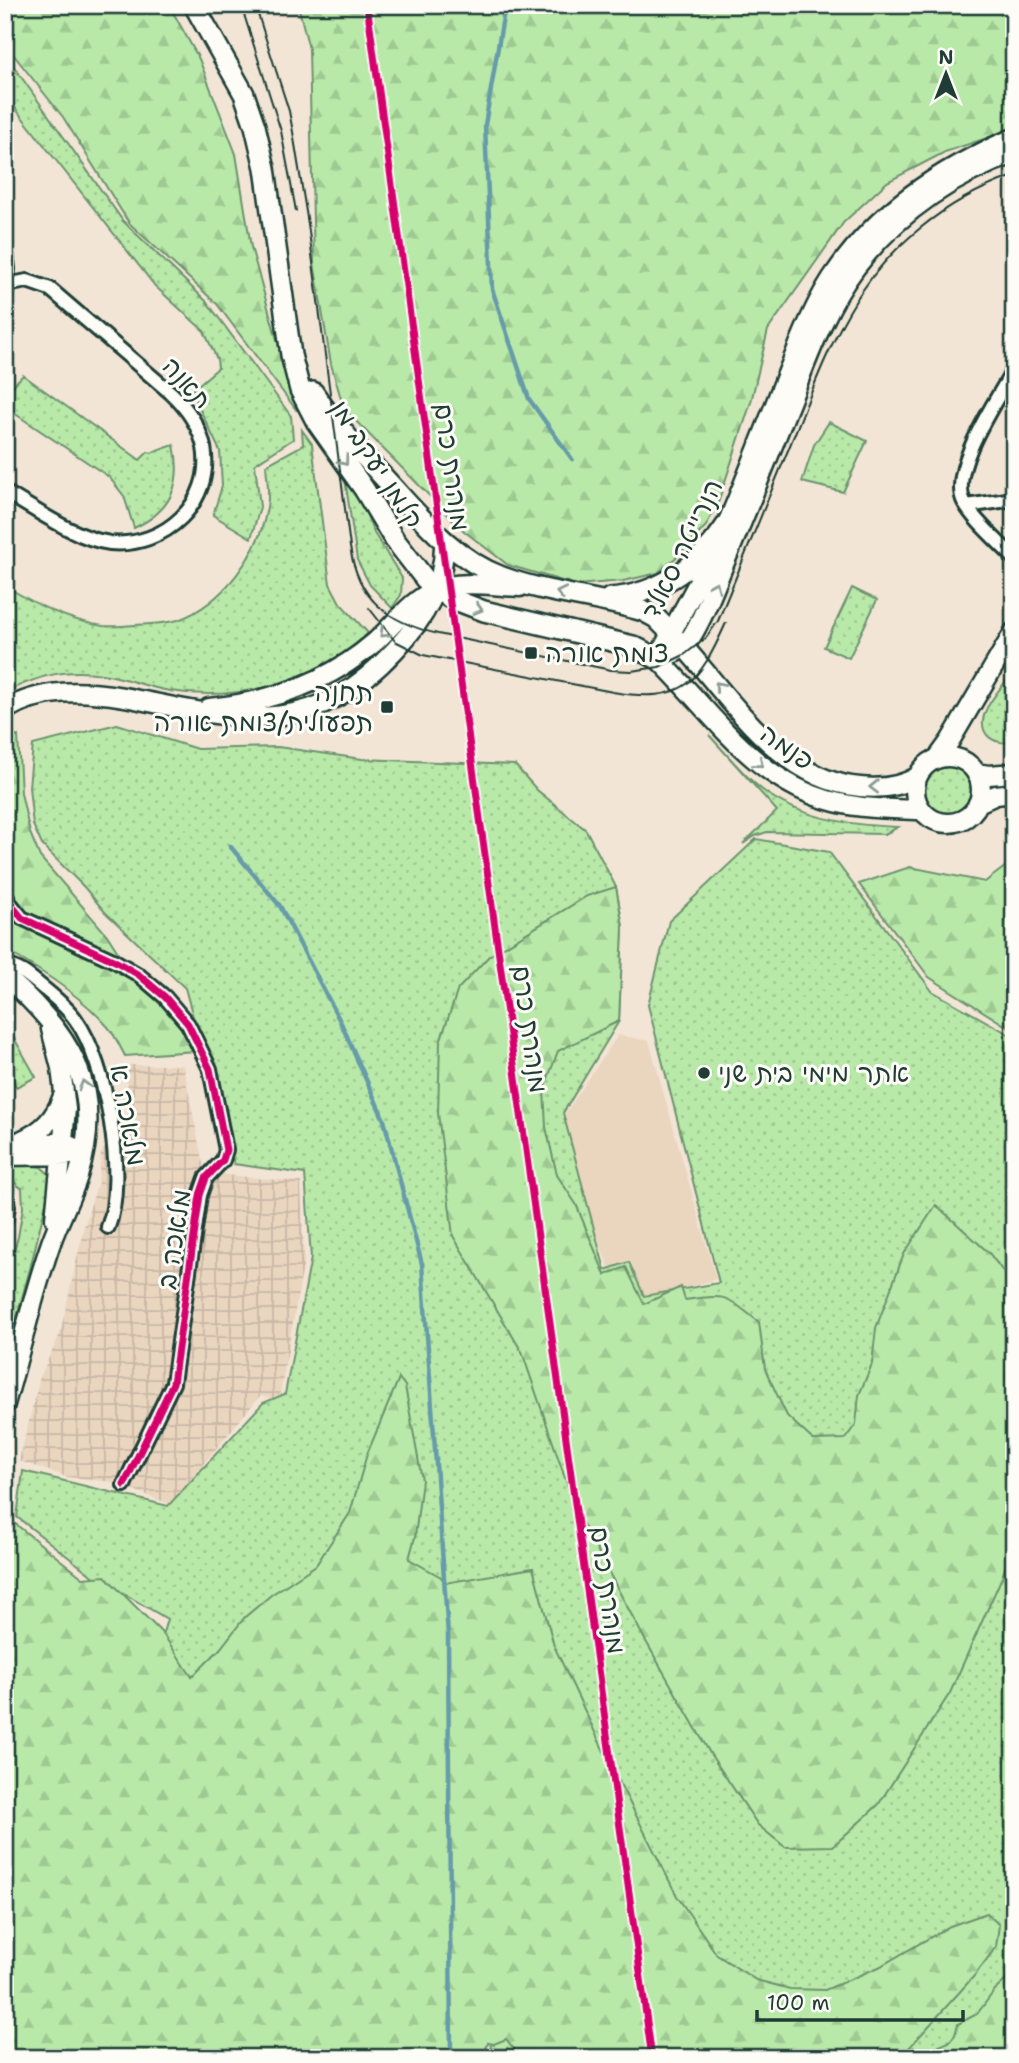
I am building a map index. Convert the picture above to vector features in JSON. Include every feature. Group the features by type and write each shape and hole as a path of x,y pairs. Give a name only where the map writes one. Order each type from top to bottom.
{"main road":[{"name":"קלמן יעקב מן","path":"194,5 244,94 255,126 267,181 296,377 306,405 394,539 414,567 436,590 450,598 484,611 633,646 659,659"},
{"name":"הנרייטה סאלד","path":"678,640 812,317 832,278 852,251 881,220 913,192 973,155 1014,138"},
{"name":"הנרייטה סאלד","path":"659,659 704,613 746,516 813,345 845,284 875,246 923,200 970,172 1014,154"},
{"name":"קלמן יעקב מן","path":"288,333 302,372 323,408 444,542 488,571 534,587 643,611 656,618 678,640"},
{"path":"588,598 633,595 671,580 704,553 729,520"},
{"path":"436,590 443,563 444,542"},
{"path":"5,710 41,695 76,691 175,708 240,704 311,684 337,670 386,632 414,602 436,590 467,585 534,587"},
{"path":"1014,632 950,741 937,759 924,767 917,777 915,796 921,810 928,817 937,822 953,823 967,817 978,803 996,795 1014,793"},
{"name":"פנמה","path":"678,640 766,740 800,767 831,781 866,788 893,786 917,777"},
{"name":"פנמה","path":"659,659 742,749 783,781 816,797 842,804 880,809 921,810"},
{"path":"965,712 963,744 980,785 978,803"},
{"path":"937,759 953,758 989,775 1014,773"},
{"path":"5,976 34,1001 69,1047 84,1083 89,1120 84,1153 71,1195 52,1240 5,1404"},
{"path":"48,1017 65,1089 63,1150 52,1240"},
{"path":"12,1142 47,1124 57,1110 65,1089"},
{"path":"12,1142 84,1153"},
{"path":"5,1156 63,1150"}],"street":[{"name":"תאנה","path":"5,244 8,269 6,291"},
{"name":"תאנה","path":"5,492 86,537 110,543 136,542 162,533 184,516 199,492 205,468 200,433 188,412 172,393 50,289 27,281 6,291"},
{"path":"1014,369 971,449 962,472 960,489 967,506 1014,558"},
{"path":"967,506 1014,499"},
{"name":"מלאכה ב","path":"5,892 9,902 22,918 115,961 148,982 188,1024 210,1069 226,1150 223,1160 206,1178 200,1195 173,1383 124,1485"},
{"name":"מלאכה א","path":"5,967 19,970 29,976 60,1002 76,1020 97,1063 105,1091 117,1184 114,1212 108,1227"},
{"path":"5,1187 8,1207 5,1222"}],"shaded area":[{"path":"618,1035 649,1041 716,1279 645,1301 631,1261 609,1267 561,1149 562,1118"},
{"path":"126,1065 183,1065 204,1169 227,1175 301,1182 304,1261 279,1400 260,1396 170,1504 113,1482 67,1477 19,1461 40,1377 60,1334 84,1227 98,1182 101,1153 129,1112"}],"green space":[{"path":"5,5 169,5 199,59 236,154 251,247 297,411 217,304 129,223 63,117 5,44"},
{"path":"298,5 1014,5 1014,129 945,152 887,182 844,222 768,330 751,402 718,503 706,526 658,573 623,581 576,585 508,565 464,531 344,409 331,364 314,263 309,49"},
{"path":"5,54 123,221 207,302 291,416 293,439 255,464 260,507 251,538 213,515 222,486 220,451 191,391 218,368 217,359 204,331 155,286 18,112 5,91"},
{"path":"23,375 140,460 148,452 174,445 177,472 171,495 165,505 147,521 134,528 124,496 109,477 5,407 5,394"},
{"path":"829,422 867,441 843,492 802,482 814,445"},
{"path":"302,430 312,444 330,584 340,603 368,633 348,650 301,676 250,690 196,694 154,688 108,675 67,672 43,677 5,692 5,586 52,611 103,626 167,622 194,612 224,590 247,559 263,525 267,507 266,465 303,445"},
{"path":"345,479 348,479 374,533 402,578 401,595 392,608 370,585 357,560"},
{"path":"852,588 877,600 849,658 824,647"},
{"path":"1014,669 1014,742 999,742 987,735 983,718 991,701"},
{"path":"117,724 197,749 278,747 362,759 515,765 537,790 586,830 616,887 623,927 619,1021 563,1113 605,1270 629,1262 644,1296 719,1283 648,1005 669,921 756,839 829,852 932,991 1014,1037 1014,2058 491,2058 488,1884 144,1700 167,1619 90,1574 17,1517 23,1471 168,1506 263,1403 285,1394 311,1258 305,1174 234,1164 185,988 105,912 42,845 33,825 29,787 33,745"},
{"path":"709,735 754,783 786,804 803,812 840,821 898,827 885,834 767,832 743,844 777,811"},
{"path":"18,736 21,793 30,833 40,857 107,935 139,985 173,1015 195,1051 125,1056 111,1030 86,1004 5,950 5,739"},
{"path":"947,764 966,771 973,790 966,809 947,816 928,809 921,790 928,771"},
{"path":"1014,860 1014,1031 929,977 859,884 910,867 985,882"},
{"path":"616,887 623,927 619,1021 558,1051 544,1089 546,1127 557,1175 576,1204 605,1275 626,1267 644,1304 681,1287 685,1300 710,1297 726,1299 759,1322 765,1369 787,1416 813,1440 845,1439 856,1424 859,1395 872,1364 876,1328 904,1254 936,1205 989,1253 1014,1286 1014,1541 1002,1577 950,1693 878,1805 833,1846 785,1847 758,1825 711,1755 577,1513 522,1352 453,1236 438,1113 440,1042 458,989 489,956 587,896"},
{"path":"5,1022 36,1077 16,1087 5,1060"},
{"path":"17,1164 41,1167 50,1175 51,1182 5,1359 5,1280 18,1237 23,1208 22,1188 11,1173 11,1166"},
{"path":"399,1378 405,1386 422,1480 415,1537 409,1559 441,1577 445,1583 533,1568 554,1646 609,1762 677,1896 717,1955 756,1980 790,1989 825,1990 879,1967 950,1926 987,1913 999,1925 996,1947 974,1976 900,2058 521,2058 506,2039 494,2044 488,2043 483,2058 5,2058 5,1538 13,1522 83,1578 105,1576 163,1634 192,1677 220,1649 245,1617 271,1595 316,1565 350,1513 367,1454"},
{"path":"1014,1973 1014,2058 930,2058 939,2046 949,2042 955,2035 958,2024 977,2014 995,1990"}],"waterway":[{"path":"505,5 485,125 492,289 529,399 572,459"},
{"path":"230,846 280,906 341,1023 384,1120 422,1264 448,1635 451,2058"}],"tram line":[{"path":"241,5 281,131 296,211"},
{"path":"255,5 289,111 293,132 354,565 368,595 378,606 404,623 438,634 611,670 631,671 659,667 684,655 706,638 718,621 826,358 863,289 880,267 919,229 964,198 1014,176"},
{"path":"369,608 395,641 423,655 637,695 657,695 686,684 707,661 726,623"}],"cycle path":[{"name":"מנהרת כרם","path":"367,5 652,2058"},
{"path":"5,892 9,902 22,918 115,961 139,975 165,997 188,1024 210,1069 226,1150 223,1160 206,1178 200,1195 173,1383 124,1485"}],"place":[{"name":"צומת אורה","path":"531,653"},
{"name":"תחנה תפעולית/צומת אורה","path":"387,707"},
{"name":"אתר מימי בית שני","path":"704,1073"}]}
